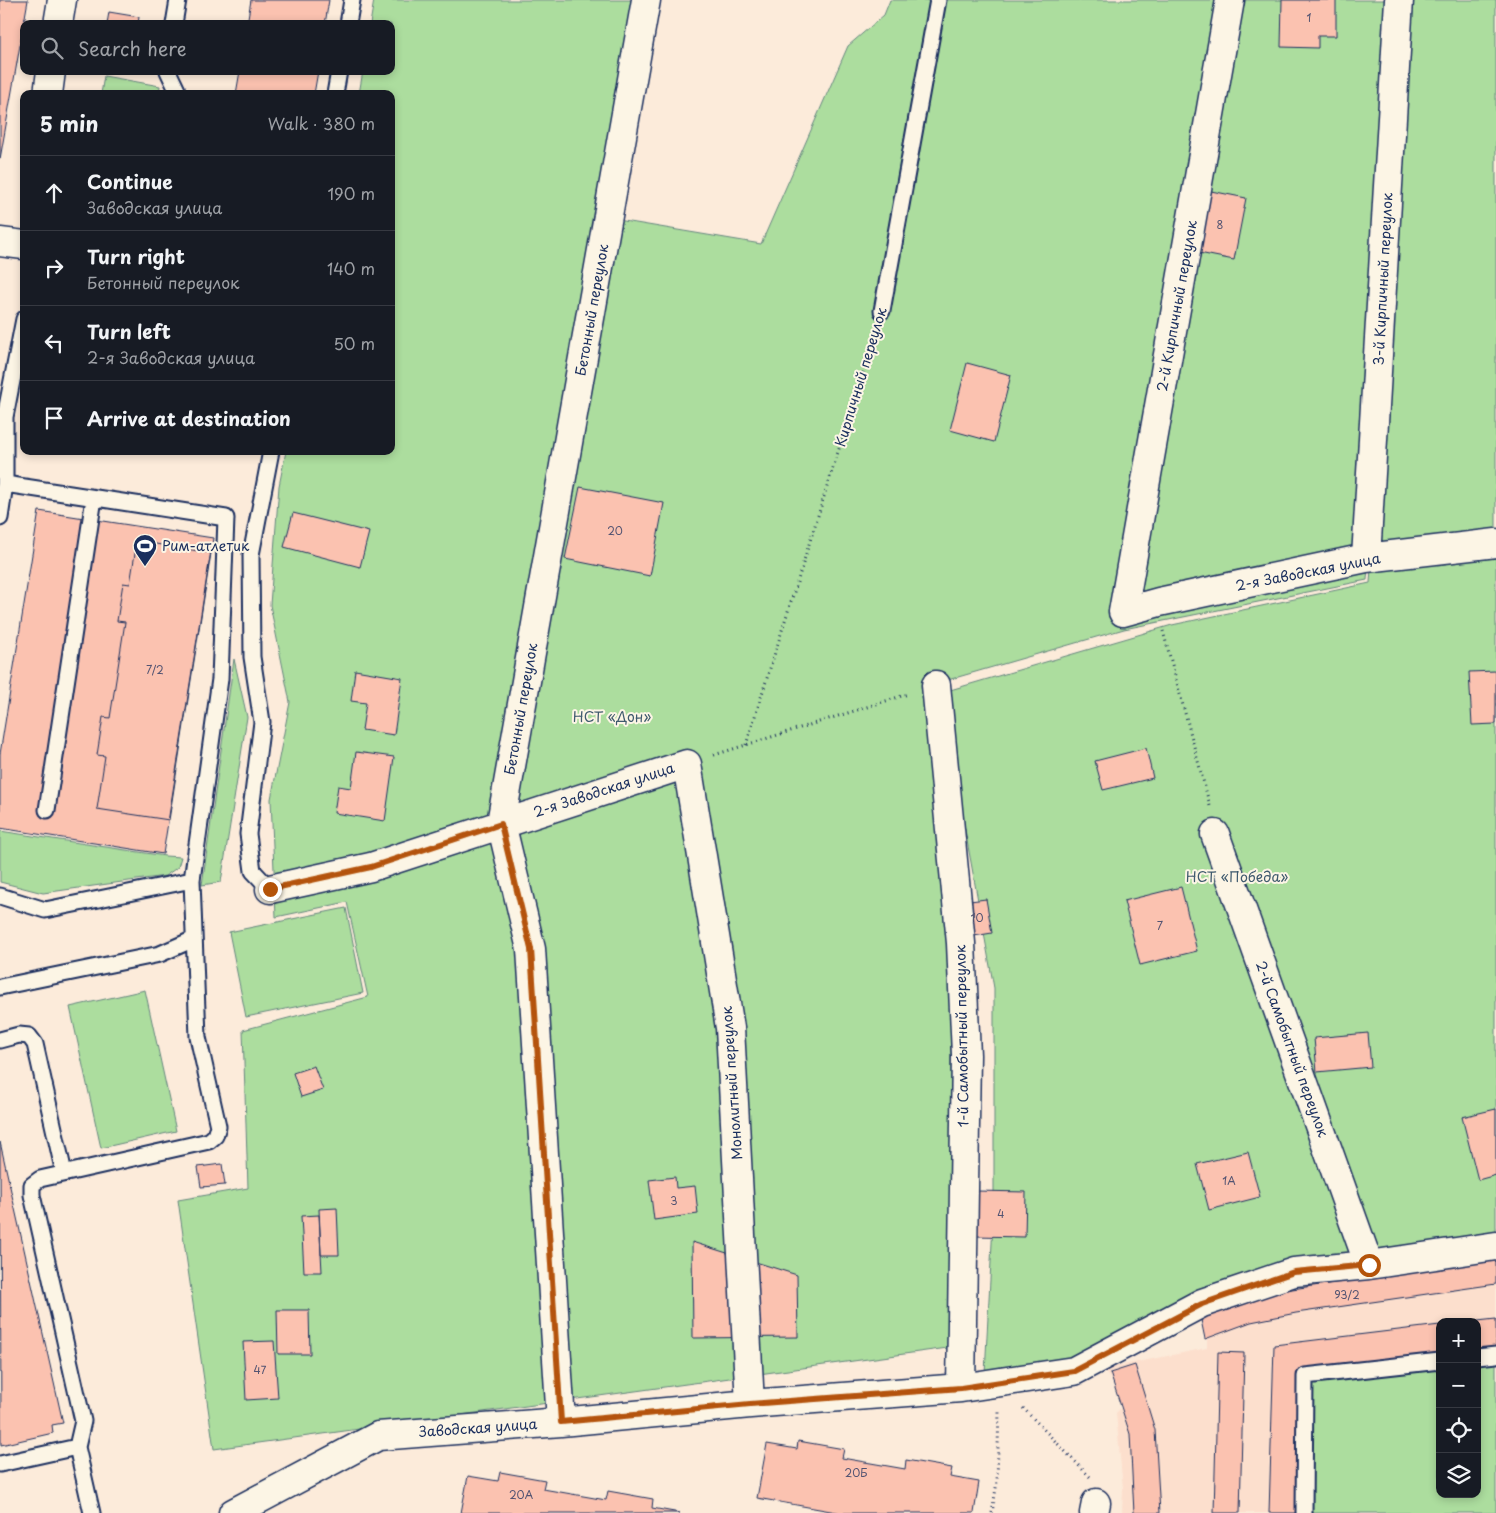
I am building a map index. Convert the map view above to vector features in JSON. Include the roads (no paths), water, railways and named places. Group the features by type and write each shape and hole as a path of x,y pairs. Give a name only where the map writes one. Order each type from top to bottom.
{"street":[{"path":"59,20 62,0"},
{"name":"Бетонный переулок","path":"561,1422 531,949 501,824 646,0"},
{"name":"2-й Кирпичный переулок","path":"1123,612 1230,0"},
{"name":"3-й Кирпичный переулок","path":"1366,558 1399,0"},
{"path":"49,90 50,75"},
{"path":"0,242 20,244"},
{"name":"2-я Заводская улица","path":"1123,612 1159,602 1366,558 1496,543"},
{"name":"1-й Самобытный переулок","path":"936,685 960,943 966,1055 961,1388"},
{"name":"2-я Заводская улица","path":"270,889 371,867 501,824 689,776"},
{"name":"Монолитный переулок","path":"689,776 730,1028 750,1404"},
{"name":"2-й Самобытный переулок","path":"1215,834 1369,1265"},
{"name":"Заводская улица","path":"234,1513 378,1436 961,1388 1074,1371 1202,1304 1294,1272 1369,1265 1496,1246"}],"lane":[{"path":"175,20 178,0"},
{"path":"349,20 352,0"},
{"name":"Кирпичный переулок","path":"882,311 938,0"},
{"path":"170,75 176,90"},
{"path":"337,90 338,75"},
{"path":"0,518 5,484 2,417 20,337"},
{"path":"270,455 251,555 252,657 262,722 248,834 253,871 270,889"},
{"path":"5,484 226,518 220,679 192,880 198,1037 218,1126 215,1136 209,1141 64,1173 40,1179 32,1185 32,1195 83,1420 77,1446 92,1513"},
{"path":"47,810 94,498"},
{"path":"0,896 45,910 192,880"},
{"path":"0,987 160,954 194,939"},
{"path":"0,1040 19,1035 29,1036 35,1044 64,1173"},
{"path":"1481,1357 1496,1355"},
{"path":"1304,1513 1305,1376 1436,1361"},
{"path":"0,1464 77,1446"}],"place":[{"name":"Рим-атлетик","path":"145,567"}],"park label":[{"name":"НСТ «Дон»","path":"612,717"},
{"name":"НСТ «Победа»","path":"1237,877"}]}
